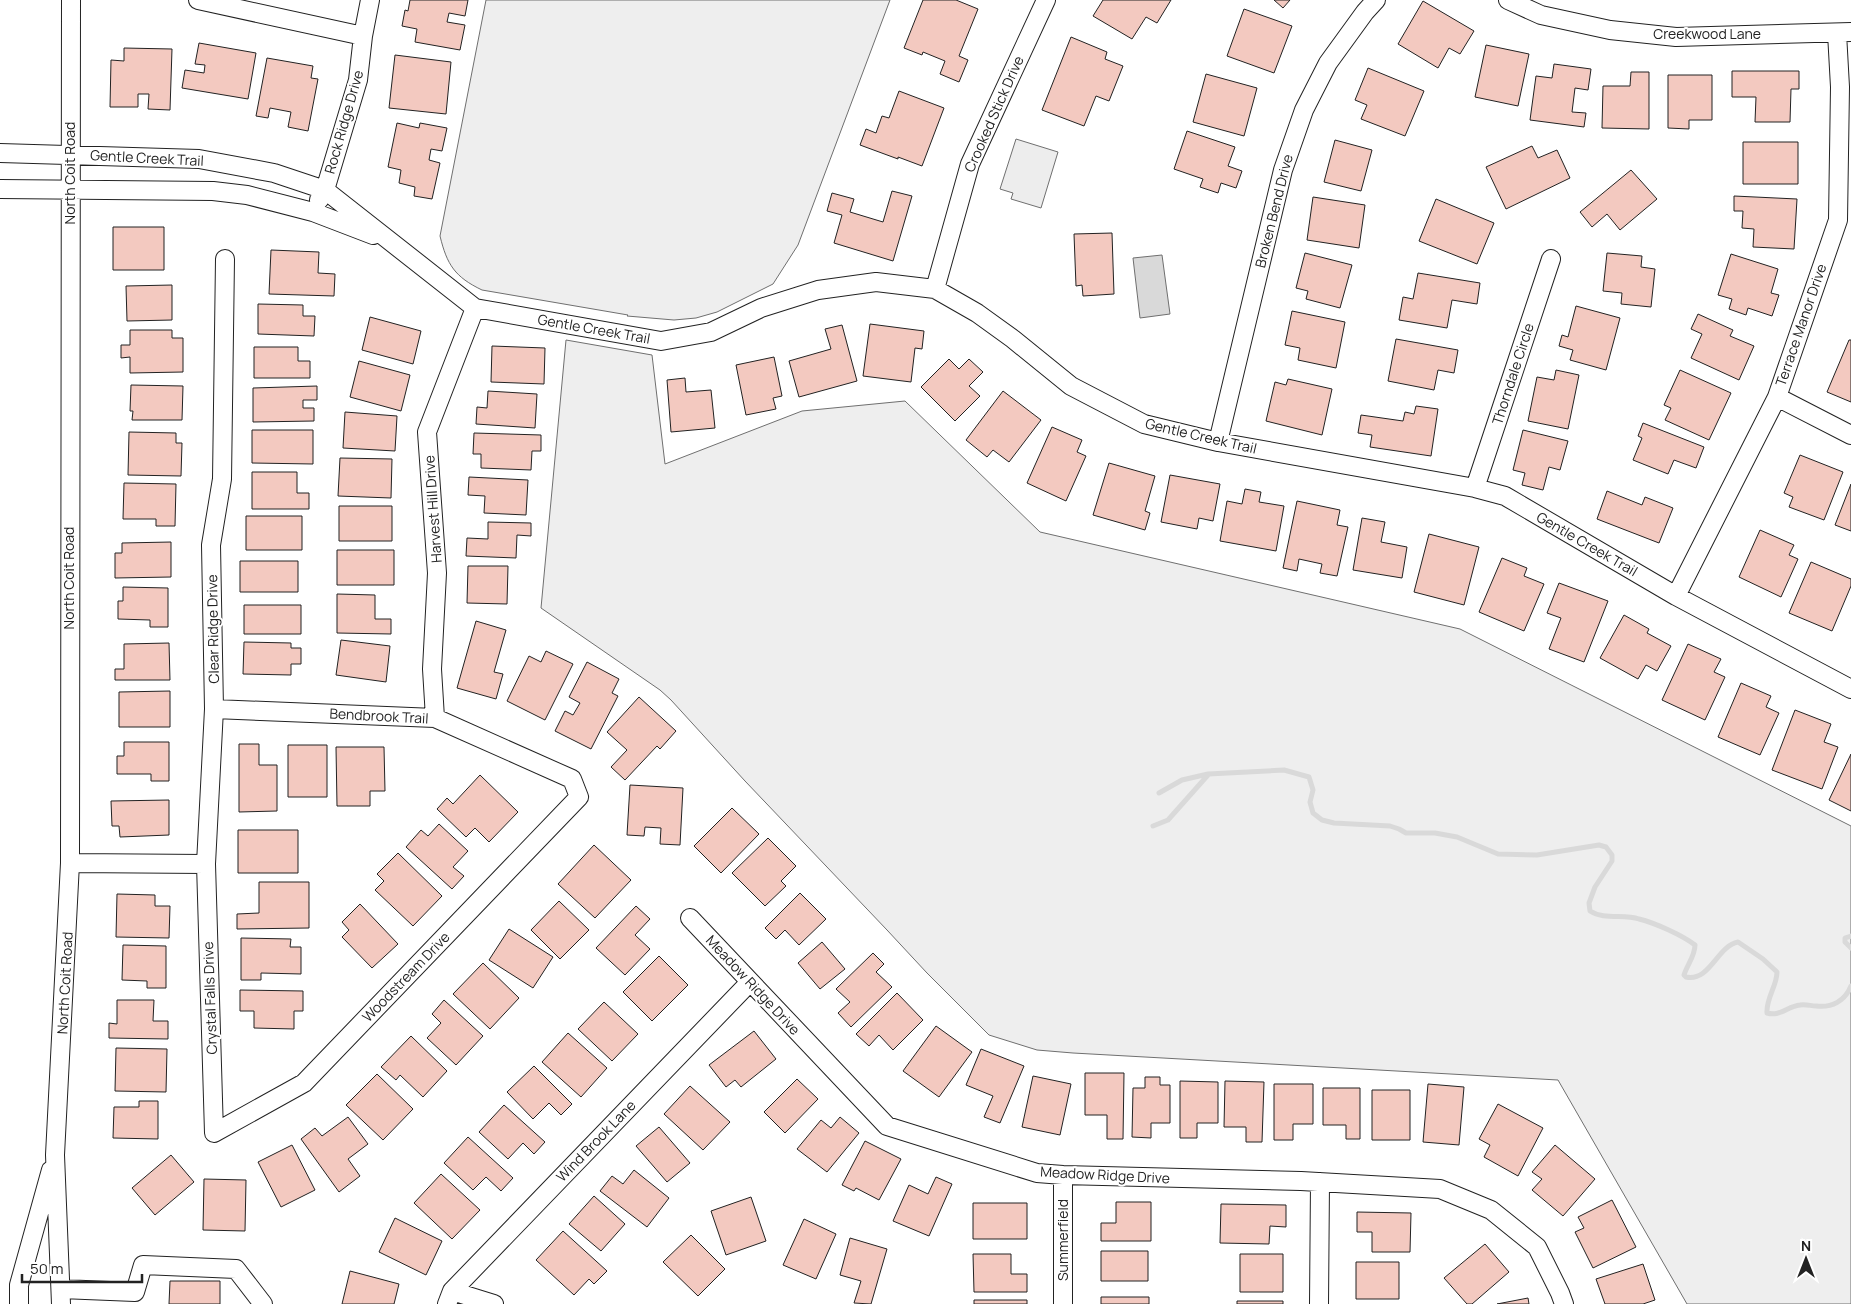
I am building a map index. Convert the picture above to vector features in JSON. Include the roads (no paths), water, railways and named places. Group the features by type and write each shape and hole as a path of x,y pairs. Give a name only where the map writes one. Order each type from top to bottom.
{"street":[{"name":"North Coit Road","path":"61,1297 55,1155 70,863 71,0"},
{"path":"198,0 363,36"},
{"name":"Rock Ridge Drive","path":"313,212 325,190 358,80 363,36 370,0"},
{"name":"Crooked Stick Drive","path":"935,289 970,164 1046,0"},
{"name":"Broken Bend Drive","path":"1218,442 1283,170 1304,110 1328,63 1376,0"},
{"name":"Creekwood Lane","path":"1508,0 1541,15 1610,30 1676,37 1844,32"},
{"name":"Terrace Manor Drive","path":"1676,596 1777,397 1838,220 1840,87 1844,32"},
{"name":"Gentle Creek Trail","path":"0,153 199,159 274,173 325,190 474,308 661,341 711,332 761,308 818,290 876,282 935,289 977,313 1071,386 1144,424 1218,442 1474,488 1506,496 1676,596 1851,689"},
{"name":"Gentle Creek Trail","path":"0,189 213,191 247,195 313,212 392,242"},
{"name":"Clear Ridge Drive","path":"206,864 214,709 211,545 222,479 225,259"},
{"name":"Thorndale Circle","path":"1474,488 1551,259"},
{"name":"Harvest Hill Drive","path":"435,718 432,669 437,573 428,432 474,308"},
{"path":"1777,397 1851,435"},
{"name":"Bendbrook Trail","path":"214,709 435,718 572,779 580,797"},
{"name":"Woodstream Drive","path":"214,1132 304,1083 580,797"},
{"path":"70,863 206,864"},
{"name":"Crystal Falls Drive","path":"206,864 214,1132"},
{"name":"Meadow Ridge Drive","path":"690,918 887,1126 1037,1173 1320,1182 1440,1189 1491,1210 1537,1247 1564,1304"},
{"name":"Wind Brook Lane","path":"450,1297 750,982"},
{"name":"North Coit Road","path":"19,1304 19,1286 55,1155"},
{"name":"Summerfield","path":"1063,1175 1063,1304"},
{"path":"1319,1304 1320,1182"},
{"path":"61,1297 136,1298 143,1265 236,1269 263,1304"},
{"path":"450,1297 494,1304"}],"waterway":[{"path":"1159,793 1182,780 1208,774 1284,770 1309,777 1313,790 1310,802 1313,813 1322,820 1334,823 1390,826 1406,833 1435,833 1457,837 1498,854 1537,855 1599,845 1606,847 1612,855 1612,861 1595,887 1589,903 1590,911 1601,915 1645,921 1690,941 1695,945 1695,949 1684,975 1686,977 1694,977 1701,974 1724,950 1738,942 1763,959 1777,972 1768,1002 1767,1013 1776,1014 1800,1005 1833,1005 1845,996 1851,986"},
{"path":"1153,826 1168,820 1208,775"},
{"path":"1851,936 1845,938 1845,942 1851,948"}]}
